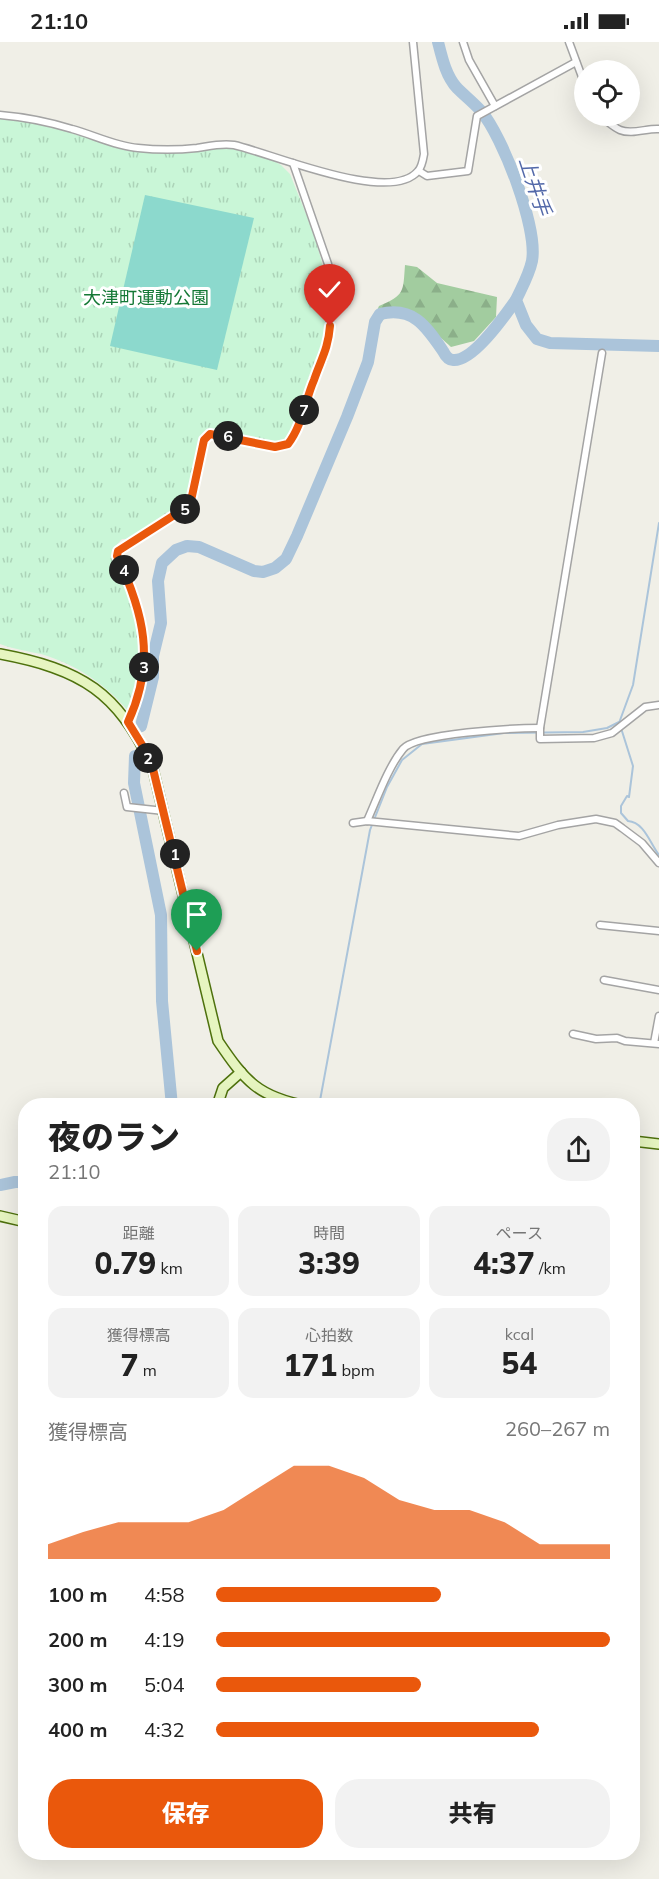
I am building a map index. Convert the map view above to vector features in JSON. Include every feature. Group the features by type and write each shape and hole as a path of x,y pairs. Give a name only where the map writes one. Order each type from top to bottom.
{"main road":[{"path":"0,654 32,660 66,671 87,682 117,708 128,722 144,748 153,769 218,1041 241,1072 256,1087 275,1098"},
{"path":"220,1098 223,1088 241,1072"},
{"path":"640,1142 659,1144"},
{"path":"0,1216 18,1220"}],"street":[{"path":"0,115 34,119 139,148 231,145 356,180 389,183 409,179 419,171 424,154 413,42"},
{"path":"462,42 469,60 495,106"},
{"path":"569,42 575,60"},
{"path":"419,171 427,176 468,171 477,116 574,63"},
{"path":"614,126 630,132 650,128 659,129"},
{"path":"128,722 138,702 144,676 144,646 137,602 117,556 118,551 187,507 192,496 204,440 210,434 275,447 288,444 297,429 314,377 326,350 331,315 331,278 293,163"},
{"path":"602,353 540,739 594,738 612,733 645,707 659,705"},
{"path":"367,821 390,772 403,749 408,745 465,733 540,728"},
{"path":"124,793 128,807 164,811"},
{"path":"353,823 367,821 519,836 558,825 596,819 622,828 642,843 659,863"},
{"path":"600,925 659,931"},
{"path":"604,980 659,990"},
{"path":"573,1034 596,1039 617,1038 625,1041 656,1043 659,1016"}],"green space":[{"name":"大津町運動公園","path":"0,118 11,118 58,129 129,151 197,151 220,146 262,154 281,165 290,174 313,232 324,271 327,291 327,333 320,359 289,437 279,444 207,431 203,437 195,475 185,503 169,517 155,525 128,539 122,539 112,550 128,589 138,630 139,671 136,692 129,712 100,684 78,669 54,658 0,644"},
{"path":"145,195 254,218 217,370 110,346"},
{"path":"405,265 417,267 437,283 497,297 496,317 474,341 451,347 418,321 402,316 387,318 368,330 379,306 394,299 401,292"}],"waterway":[{"name":"上井手","path":"438,42 450,78 490,124 517,183 530,227 532,246 532,261 516,300 526,325 537,339 550,343 659,346"},
{"path":"141,726 153,677 153,656 161,623 158,581 162,563 176,550 187,546 199,547 254,571 263,572 275,568 286,559 347,417 368,362 375,322 380,314 401,313 418,320 447,357 453,360 461,359 479,346 516,300"},
{"path":"619,723 633,685 659,523"},
{"path":"320,1098 370,830 387,787 402,760 422,744 504,733 583,732 607,728 619,722"},
{"path":"621,728 633,766 629,797 627,796 621,806 621,813 628,821 634,822 642,829 659,855"},
{"path":"135,756 134,783 161,915 162,1001 171,1098"},
{"path":"0,1185 18,1182"}],"route":[{"path":"197,951 153,769 144,748 128,722 138,702 144,676 144,646 137,602 117,556 118,551 187,507 192,496 204,440 210,434 275,447 288,444 294,437 314,377 323,360 330,326"}]}
